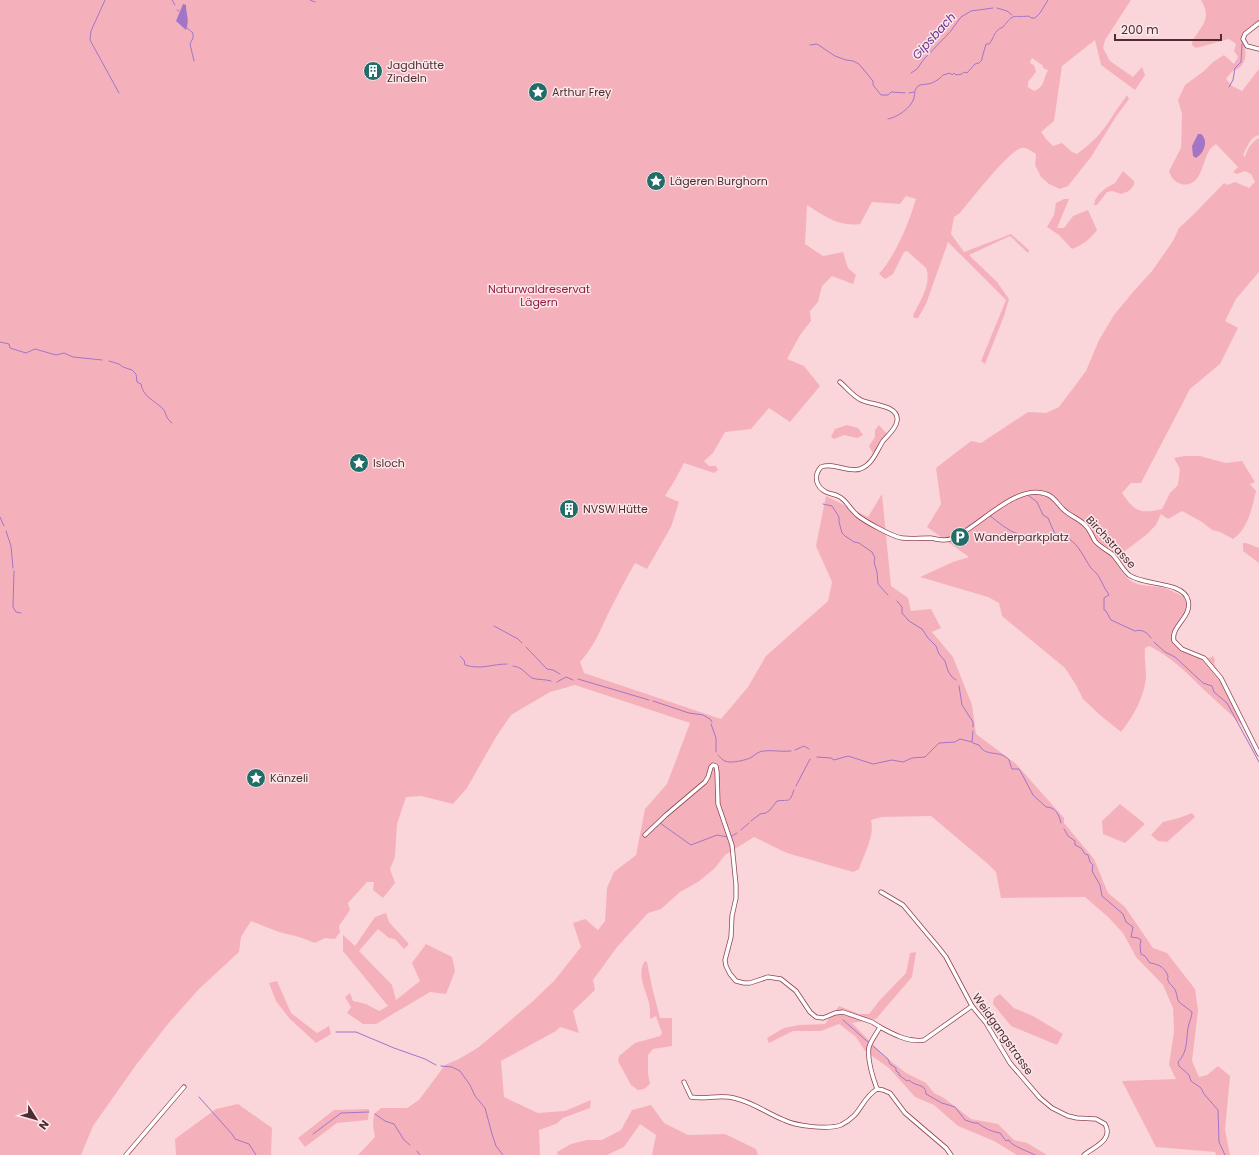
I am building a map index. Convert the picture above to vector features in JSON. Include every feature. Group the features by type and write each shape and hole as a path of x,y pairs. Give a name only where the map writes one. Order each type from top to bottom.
{"street":[{"path":"1259,23 1245,34 1243,39 1245,44 1249,47 1259,49"},
{"name":"Birchstrasse","path":"840,382 860,400 892,410 896,415 897,422 895,427 884,440 876,456 869,464 862,468 853,470 830,465 821,467 816,474 818,485 826,492 838,496 845,501 858,516 891,535 901,538 933,538 942,541 960,534 999,507 1014,499 1033,493 1043,493 1049,495 1066,512 1086,526 1095,540 1112,554 1124,570 1130,575 1140,580 1174,588 1185,594 1188,600 1189,608 1174,634 1174,641 1182,649 1204,658 1221,678 1259,754"},
{"path":"645,835 702,785 708,778 710,767 715,766 717,772 718,804 732,845 736,885 736,898 731,922 731,937 725,960 730,974 736,981 744,984 768,976 781,979 796,991 810,1012 816,1017 823,1018 835,1013 843,1012 872,1022 907,1039 916,1040 924,1040 930,1037 972,1006"},
{"name":"Weidgangstrasse","path":"881,892 903,905 939,948 972,1006 986,1023 1010,1063 1042,1100 1052,1108 1068,1116 1096,1119 1105,1124 1108,1132 1106,1138 1100,1145 1084,1155"},
{"path":"877,1089 872,1071 869,1050 880,1027"},
{"path":"684,1082 691,1097 732,1097 753,1104 786,1121 826,1128 841,1124 853,1118 870,1094 877,1089 883,1090 890,1093 904,1113 946,1148 951,1155"},
{"path":"126,1155 184,1087"}],"green space":[{"name":"Naturwaldreservat Lägern","path":"0,0 1131,0 1105,40 1103,48 1110,61 1133,77 1142,67 1145,75 1135,90 1101,65 1095,40 1062,66 1054,121 1041,132 1053,146 1062,143 1072,152 1077,154 1093,141 1102,131 1127,95 1129,99 1117,115 1091,157 1068,186 1060,189 1049,184 1041,177 1035,165 1036,154 1028,149 1022,148 1016,151 1000,166 960,213 954,217 951,234 964,252 1011,234 1029,250 1028,253 1010,236 969,255 997,282 1009,299 985,364 981,361 1006,300 948,242 926,304 918,318 914,318 913,315 922,298 926,286 926,268 907,251 904,252 893,274 885,279 879,274 897,248 916,199 906,196 900,204 872,202 860,224 845,224 832,220 807,205 805,244 823,256 843,252 848,268 856,275 853,284 832,276 822,286 818,302 810,311 811,321 800,335 787,359 804,366 820,386 790,422 769,408 751,429 725,432 713,453 704,461 709,466 716,466 718,470 714,473 684,463 665,496 679,502 671,527 647,569 635,563 595,640 580,662 584,673 721,719 748,687 766,656 828,601 832,582 816,546 826,496 868,517 882,494 891,586 908,598 911,611 931,609 941,628 932,632 953,657 972,705 976,734 1015,763 1064,818 1064,823 1094,859 1108,893 1125,907 1153,948 1167,953 1195,989 1198,1010 1192,1061 1199,1077 1207,1075 1218,1066 1230,1076 1225,1130 1230,1155 1216,1155 1215,1152 1156,1147 1122,1081 1176,1079 1169,1065 1174,1032 1173,1008 1163,985 1136,957 1123,933 1108,917 1085,897 1001,898 996,872 931,816 882,817 871,820 872,832 868,845 859,869 853,872 787,853 754,837 725,855 715,868 698,882 680,892 661,909 648,913 617,947 593,980 595,990 573,1011 579,1033 560,1027 556,1031 501,1061 504,1097 538,1113 565,1111 591,1100 590,1108 563,1118 556,1124 539,1130 540,1155 358,1155 375,1137 373,1125 374,1114 381,1108 407,1108 419,1100 445,1065 459,1059 479,1047 532,1002 554,981 581,947 573,923 585,919 598,930 605,921 607,888 614,872 636,855 645,809 667,784 690,723 575,685 550,692 511,715 496,737 467,788 453,804 421,796 406,797 397,824 395,857 390,869 395,883 383,898 373,890 374,882 367,882 348,903 350,910 339,926 340,932 335,939 325,938 315,943 279,932 251,921 241,937 239,952 199,989 167,1025 136,1065 93,1126 81,1155 0,1155","holes":["1032,58 1042,65 1044,69 1048,70 1042,85 1034,91 1028,87 1028,82 1036,72 1034,65 1030,63"]},
{"path":"1201,0 1259,0 1259,24 1244,35 1246,51 1245,59 1239,68 1234,70 1226,79 1232,86 1242,91 1259,69 1259,136 1255,136 1247,146 1243,155 1245,157 1250,146 1259,138 1259,272 1236,299 1225,321 1238,328 1220,364 1190,389 1141,483 1131,483 1122,493 1135,508 1139,510 1148,511 1162,509 1170,493 1178,485 1180,469 1174,458 1184,456 1200,456 1226,463 1242,461 1255,482 1250,484 1256,491 1249,518 1242,530 1233,539 1220,532 1212,530 1202,522 1182,511 1168,519 1161,514 1156,525 1146,535 1125,551 1117,565 1133,582 1165,588 1184,597 1187,612 1176,633 1177,644 1183,652 1210,658 1213,656 1215,660 1214,664 1224,679 1224,686 1243,722 1241,724 1177,665 1149,646 1145,648 1146,676 1141,699 1130,720 1121,732 1083,699 1065,668 1002,616 999,603 988,597 920,577 953,562 969,557 927,527 941,504 936,468 971,441 981,443 1028,412 1046,413 1059,407 1086,371 1099,340 1114,315 1152,271 1173,241 1179,228 1224,183 1227,185 1235,182 1249,188 1255,182 1251,174 1245,171 1237,174 1233,172 1238,167 1216,144 1208,153 1201,172 1194,182 1181,184 1176,182 1169,171 1181,148 1182,114 1178,100 1185,85 1224,55 1234,64 1238,57 1234,51 1236,44 1229,39 1196,48 1192,45 1193,39 1203,25 1206,17 1204,5"},
{"path":"1123,171 1134,181 1134,185 1129,191 1121,194 1112,191 1107,192 1097,205 1094,205 1099,194 1115,183"},
{"path":"1064,199 1069,199 1057,228 1064,228 1073,216 1088,210 1097,230 1080,246 1072,249 1059,235 1047,227 1054,215 1056,203"},
{"path":"847,425 858,428 863,435 857,438 844,435 834,439 831,437 835,429"},
{"path":"879,425 887,434 873,454 869,446 875,437 875,430"},
{"path":"1243,543 1259,548 1259,563 1243,551"},
{"path":"1120,804 1145,824 1125,843 1103,834 1102,821"},
{"path":"1192,813 1195,817 1167,842 1158,841 1151,835 1163,822"},
{"path":"386,913 389,922 409,944 404,949 395,939 389,938 378,929 359,951 392,985 396,1000 420,981 412,963 426,944 452,957 455,971 446,994 430,992 376,1024 363,1024 347,1013 351,1007 345,997 350,993 353,1001 366,1004 379,1011 388,1006 343,951 343,935 355,946 375,917"},
{"path":"916,952 912,977 876,1019 852,1023 883,1055 906,1073 926,1083 934,1093 944,1098 971,1119 998,1124 1014,1140 1027,1143 1047,1155 1017,1155 994,1141 958,1126 934,1105 915,1097 889,1068 865,1051 856,1037 839,1024 821,1031 793,1031 769,1043 767,1038 784,1028 799,1025 825,1024 839,1006 859,1014 869,1014 880,1000 906,973 910,953"},
{"path":"645,961 647,962 660,1018 672,1018 672,1046 653,1049 648,1055 648,1074 650,1084 644,1089 638,1090 631,1085 618,1061 619,1056 635,1043 660,1036 662,1033 656,1016 650,1019 649,1003 642,982 641,971"},
{"path":"277,981 291,1013 317,1033 329,1026 331,1034 316,1043 289,1018 276,1001 269,983"},
{"path":"1000,994 1014,1008 1033,1016 1063,1034 1057,1045 1011,1026 993,1004 994,998"},
{"path":"238,1104 272,1128 271,1155 176,1155 175,1139 216,1109"},
{"path":"651,1105 664,1123 688,1135 725,1134 756,1149 758,1155 652,1155 656,1135 640,1124 624,1147 607,1155 558,1155 557,1152 571,1144 587,1140 602,1140 621,1130 632,1110"},
{"path":"369,1109 368,1120 337,1123 305,1147 298,1138 334,1110"}],"shaded area":[{"path":"183,4 186,5 188,18 186,30 176,21"},
{"path":"1198,134 1201,134 1205,140 1205,143 1203,150 1196,158 1193,156 1192,146"}],"waterway":[{"path":"105,0 91,31 90,40 119,93"},
{"path":"172,0 175,5"},
{"path":"310,0 315,2"},
{"name":"Gipsbach","path":"888,119 907,109 914,98 915,90 918,86 931,83 938,80 943,75 950,73 952,75 954,73 956,75 964,72 967,73 975,64 982,60 986,44 989,44 996,32 1012,17 1029,16 1031,18 1035,18 1048,0"},
{"name":"Gipsbach","path":"911,73 917,69 924,59 950,32 961,17 971,11 993,8"},
{"name":"Gipsbach","path":"997,8 1007,11 1012,15"},
{"path":"187,28 193,33 193,38 190,44 194,61"},
{"path":"810,45 817,44 835,56 859,64 873,81 873,85 881,95 888,95 891,92 905,93"},
{"path":"1229,87 1233,80 1235,68 1241,62 1242,44"},
{"name":"Gipsbach","path":"909,93 914,92"},
{"path":"0,342 9,344 10,348 26,353 35,349 56,355 64,353 73,357 102,360"},
{"path":"109,361 132,370 136,374 137,382 141,384 144,392 164,410 168,419 172,423"},
{"path":"1029,496 1037,502 1043,515 1048,518 1054,532 1057,535"},
{"path":"823,504 832,506 839,517 842,533 845,536 872,552 875,558 874,562 878,584 888,595"},
{"path":"989,515 1006,528 1018,534 1030,536 1057,535 1063,536 1073,542 1079,548 1109,595 1104,598 1104,610 1111,620 1135,631 1140,630 1148,634 1151,638"},
{"path":"0,517 4,526"},
{"path":"6,531 11,546 13,568"},
{"path":"14,571 13,607 16,612 21,613"},
{"path":"897,601 902,607 902,613 909,621 922,629 936,646 939,654 945,661 948,671 956,680"},
{"path":"494,626 518,639 522,643"},
{"path":"1154,642 1165,652 1175,657 1203,683 1212,686 1214,692 1227,703 1259,762"},
{"path":"526,647 547,669 553,670 560,674"},
{"path":"460,656 464,660 465,665 476,667 507,664"},
{"path":"513,666 521,669 532,678 551,681"},
{"path":"557,682 566,677 573,680"},
{"path":"578,679 649,700"},
{"path":"959,686 962,705 973,722 973,727"},
{"path":"653,701 689,713 703,715 712,722"},
{"path":"711,724 716,738 716,752"},
{"path":"973,731 972,742 979,745 982,749 989,753 1002,755 1009,760 1012,769 1019,769 1033,795 1046,807 1052,808 1056,812 1061,823"},
{"path":"817,757 831,758 834,760 848,756 873,764 892,760 903,762 912,758 925,757 939,743 955,742 960,739 972,742"},
{"path":"795,750 804,746 809,749"},
{"path":"718,755 724,761 731,762 752,757 763,751 791,751"},
{"path":"796,786 810,759"},
{"path":"751,821 760,814 766,813 770,810 777,801 790,799 794,790"},
{"path":"660,823 691,845 717,835 728,837"},
{"path":"741,830 749,823"},
{"path":"1064,829 1068,836 1075,841 1075,845 1081,848 1085,854 1088,855 1090,862 1093,865 1092,871 1100,885 1102,896 1123,914 1126,922 1133,927 1131,937 1141,940 1141,954 1145,956 1150,963 1159,965 1167,973 1168,981 1175,990 1179,1002 1192,1012 1184,1054 1178,1062 1179,1066 1189,1075 1191,1081 1201,1088 1204,1094 1218,1110 1219,1142 1225,1155"},
{"path":"732,836 737,833"},
{"path":"843,1020 868,1042"},
{"path":"336,1032 356,1032 425,1059 436,1065"},
{"path":"873,1046 888,1059 890,1064 896,1068 899,1075 907,1081 909,1080 924,1088 926,1094 942,1103 955,1107 965,1120 978,1123 988,1130 1000,1133 1006,1141 1009,1140 1016,1146 1035,1155"},
{"path":"441,1066 452,1067 460,1071 470,1085 475,1096 485,1108 496,1146 503,1155"},
{"path":"199,1097 235,1139 249,1144 256,1155"},
{"path":"313,1134 341,1113 369,1112"},
{"path":"375,1114 385,1121 394,1124 404,1140 410,1145"},
{"path":"417,1151 420,1155"}],"place":[{"name":"Jagdhütte Zindeln","path":"373,71"},
{"name":"Arthur Frey","path":"538,92"},
{"name":"Lägeren Burghorn","path":"656,181"},
{"name":"Isloch","path":"359,463"},
{"name":"NVSW Hütte","path":"569,509"},
{"name":"Wanderparkplatz","path":"960,537"},
{"name":"Känzeli","path":"256,778"}]}
